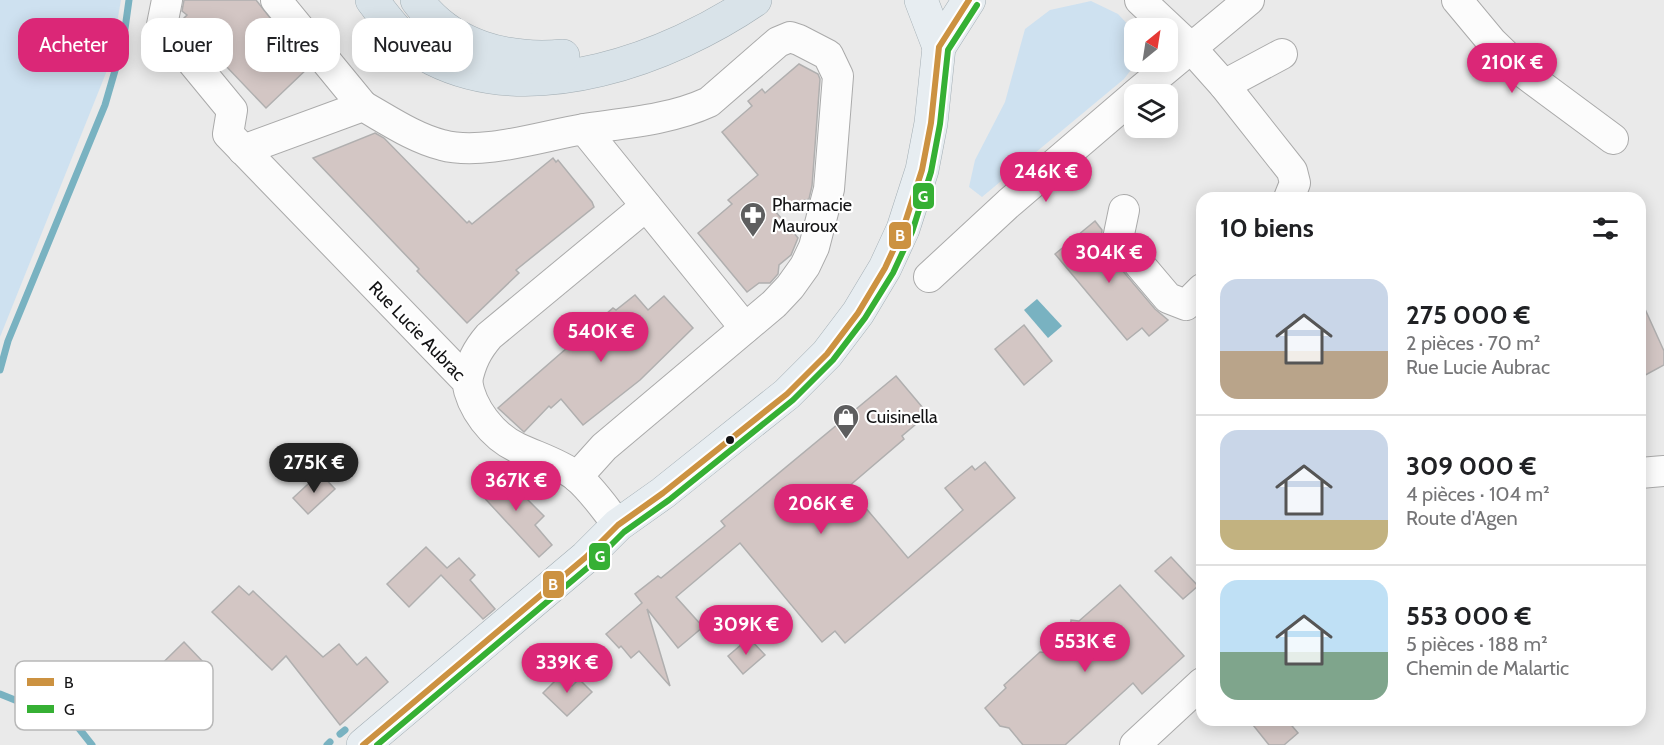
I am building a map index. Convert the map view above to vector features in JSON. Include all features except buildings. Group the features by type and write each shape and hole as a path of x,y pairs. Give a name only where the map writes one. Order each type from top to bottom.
{"highway":[{"path":"372,0 396,32 433,59 474,74 517,80 565,76 608,68 670,48 725,21 755,0"},
{"path":"417,0 435,20 474,45 499,53 527,58 560,56 601,49 654,33 725,0"}],"main road":[{"path":"921,0 939,47"},
{"path":"363,745 585,557 618,525 663,493 787,394 827,354 858,313 885,268 903,229 922,170 931,123 939,47 969,0"}],"street":[{"name":"Rue Lucie Aubrac","path":"167,0 162,25 232,110 228,134 467,381 470,397 478,412 501,437 515,447 557,464 577,477 618,525"},
{"path":"276,0 363,106 413,134 441,145 466,149 489,148 696,108 709,102 778,42 790,37 828,56 838,76 828,189 814,247 805,266 774,304 604,447 577,477"},
{"path":"1140,0 1191,48 1224,85 1292,171 1295,183 1291,192"},
{"path":"1148,84 1249,0"},
{"path":"1457,0 1492,42 1524,73 1613,139"},
{"path":"1224,85 1282,54"},
{"path":"929,277 1009,203 1124,104"},
{"path":"243,150 363,106"},
{"path":"584,129 745,328"},
{"path":"467,381 477,350 489,336 646,206"},
{"path":"1124,210 1118,239 1168,298 1186,305 1196,295"},
{"path":"1646,472 1664,471"},
{"path":"1134,745 1196,688"}],"shaded area":[{"path":"0,0 121,0 118,18 18,18 18,72 106,72 0,337"},
{"path":"1091,1 1118,14 1124,20 1124,72 1129,72 1124,79 982,197 969,187 975,160 1005,102 1025,29 1050,10"}],"water":[{"path":"1037,299 1062,326 1048,338 1024,310"}],"waterway":[{"path":"0,370 8,341 105,105 123,43 129,0"},
{"path":"0,694 15,700"},
{"path":"80,730 92,745"},
{"path":"340,734 345,730"},
{"path":"327,745 330,742"}],"transit line":[{"name":"B","path":"363,745 586,557 618,525 663,493 787,394 827,354 858,313 885,268 903,229 922,170 931,123 939,47 969,0"},
{"name":"G","path":"377,745 592,564 624,532 669,500 793,400 833,360 865,318 893,273 912,232 931,172 940,124 948,50 977,5"}],"place":[{"name":"Pharmacie Mauroux","path":"753,238"},
{"name":"Cuisinella","path":"846,440"}]}
